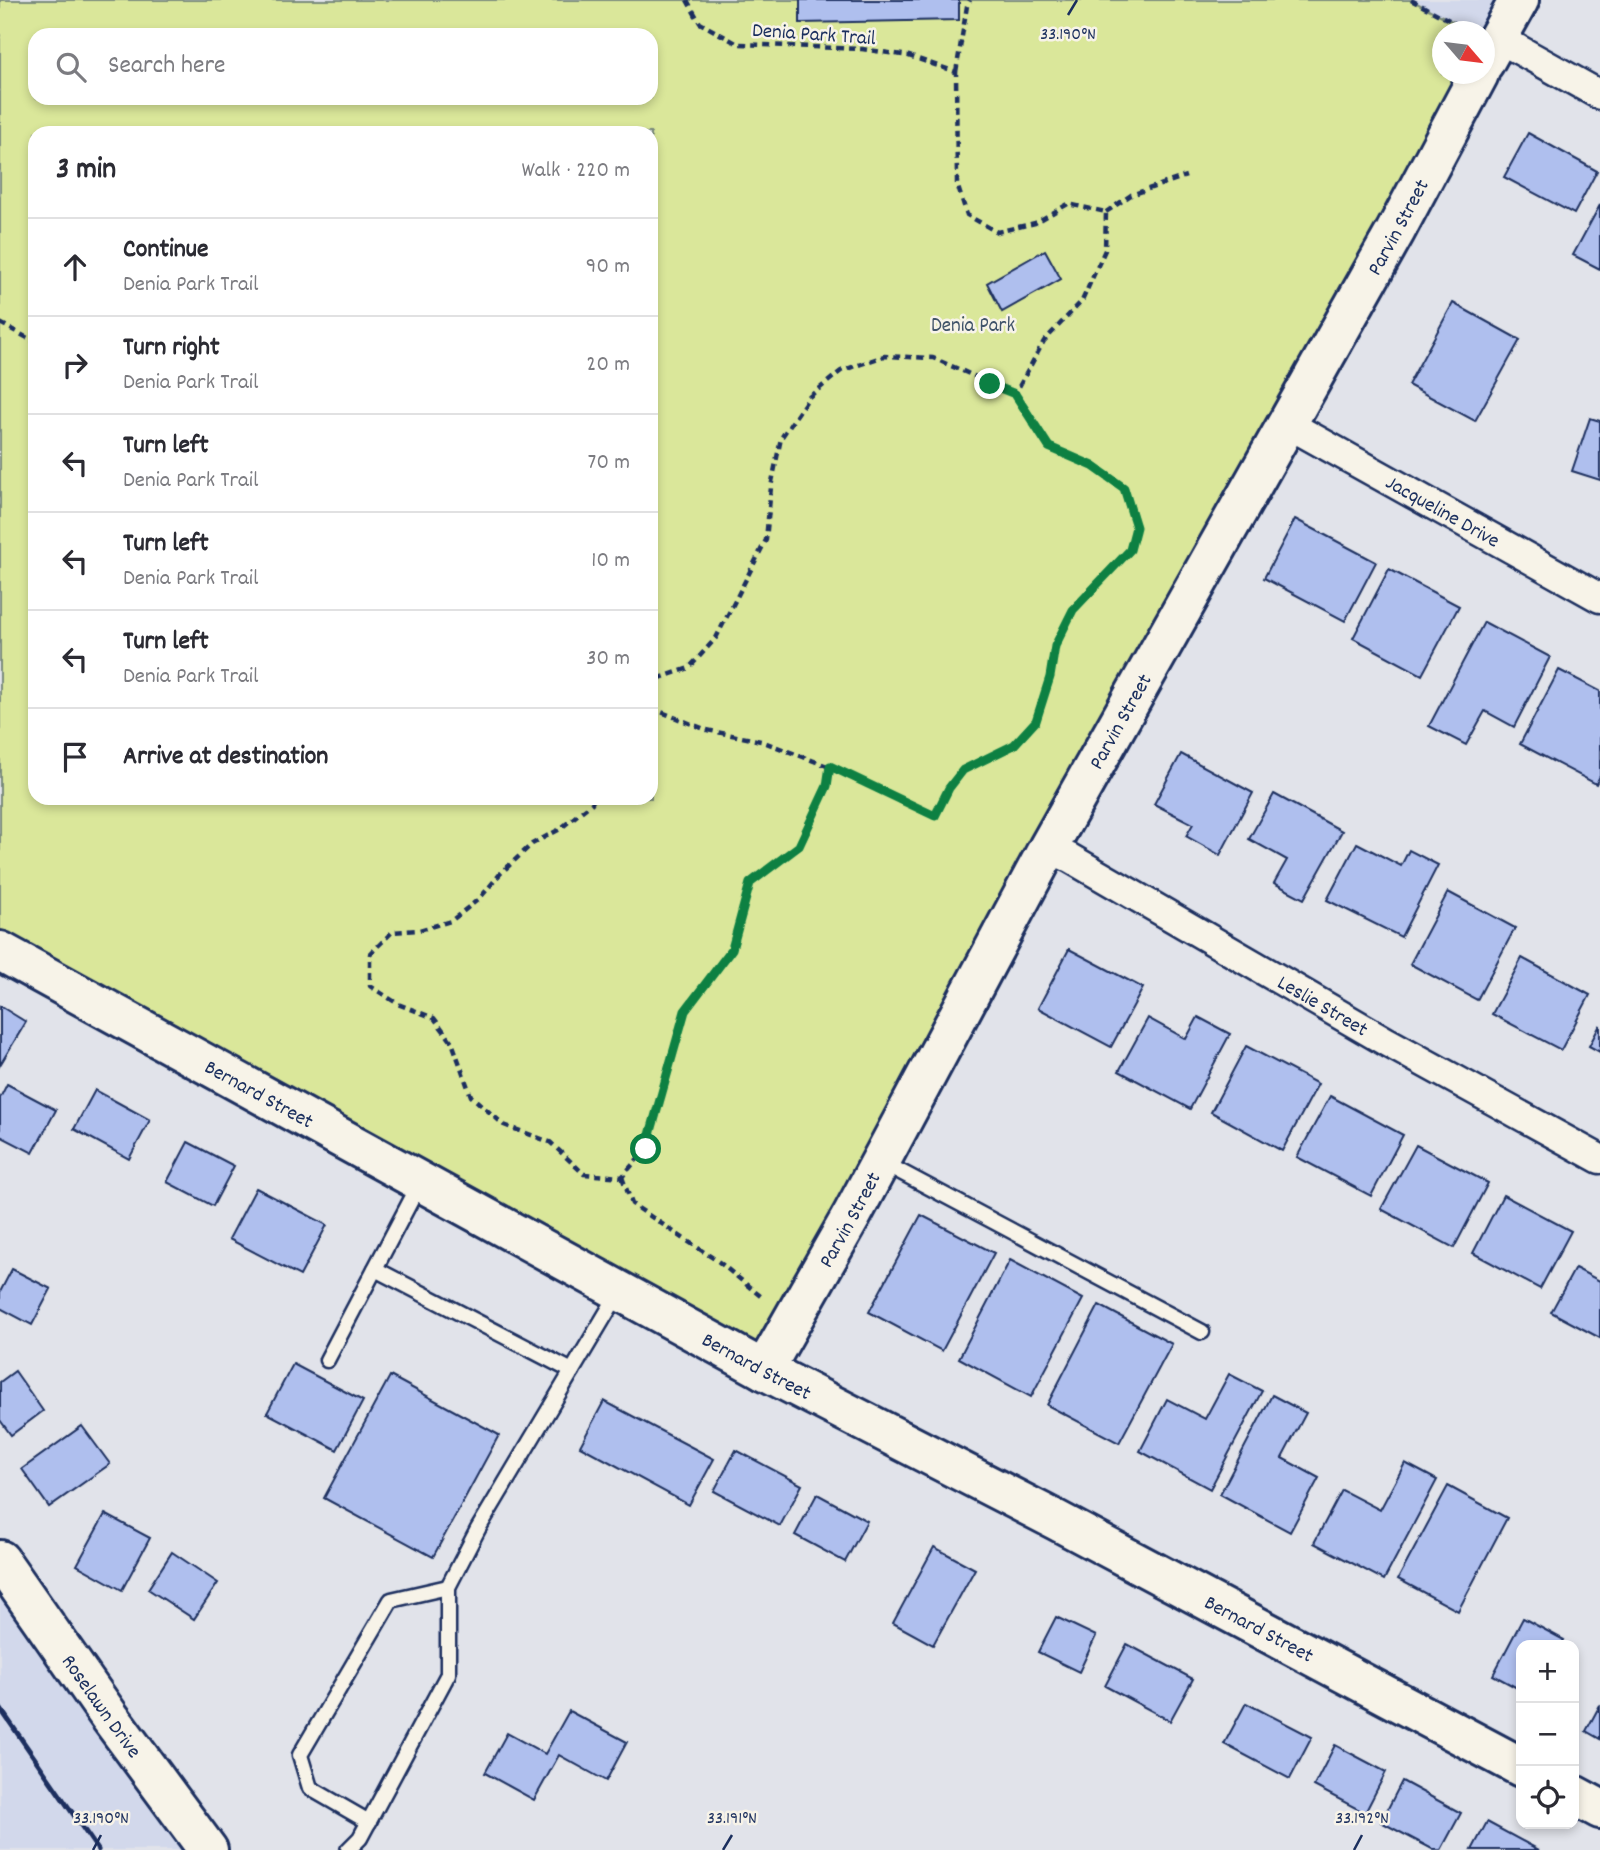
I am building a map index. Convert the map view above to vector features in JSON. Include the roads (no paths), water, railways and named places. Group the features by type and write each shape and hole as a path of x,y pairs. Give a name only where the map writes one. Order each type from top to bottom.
{"street":[{"path":"1495,30 1519,0"},
{"path":"1495,49 1600,94"},
{"name":"Parvin Street","path":"764,1370 881,1161 1048,848 1395,232 1474,84"},
{"name":"Jacqueline Drive","path":"1286,423 1600,598"},
{"name":"Leslie Street","path":"1048,848 1070,858 1387,1042 1600,1159"},
{"name":"Bernard Street","path":"0,951 764,1370 1056,1520 1519,1766"},
{"name":"Roselawn Drive","path":"0,1560 109,1716 208,1850"},
{"path":"1579,1798 1600,1809"}],"lane":[{"path":"881,1161 1202,1332"},
{"path":"327,1360 421,1182"},
{"path":"375,1269 572,1371"},
{"path":"348,1850 360,1839 447,1674 448,1587 478,1529 620,1291"},
{"path":"369,1822 310,1788 300,1755 391,1600 448,1587"}],"railway":[{"path":"0,1708 98,1850"}],"park label":[{"name":"Denia Park","path":"973,324"}]}
